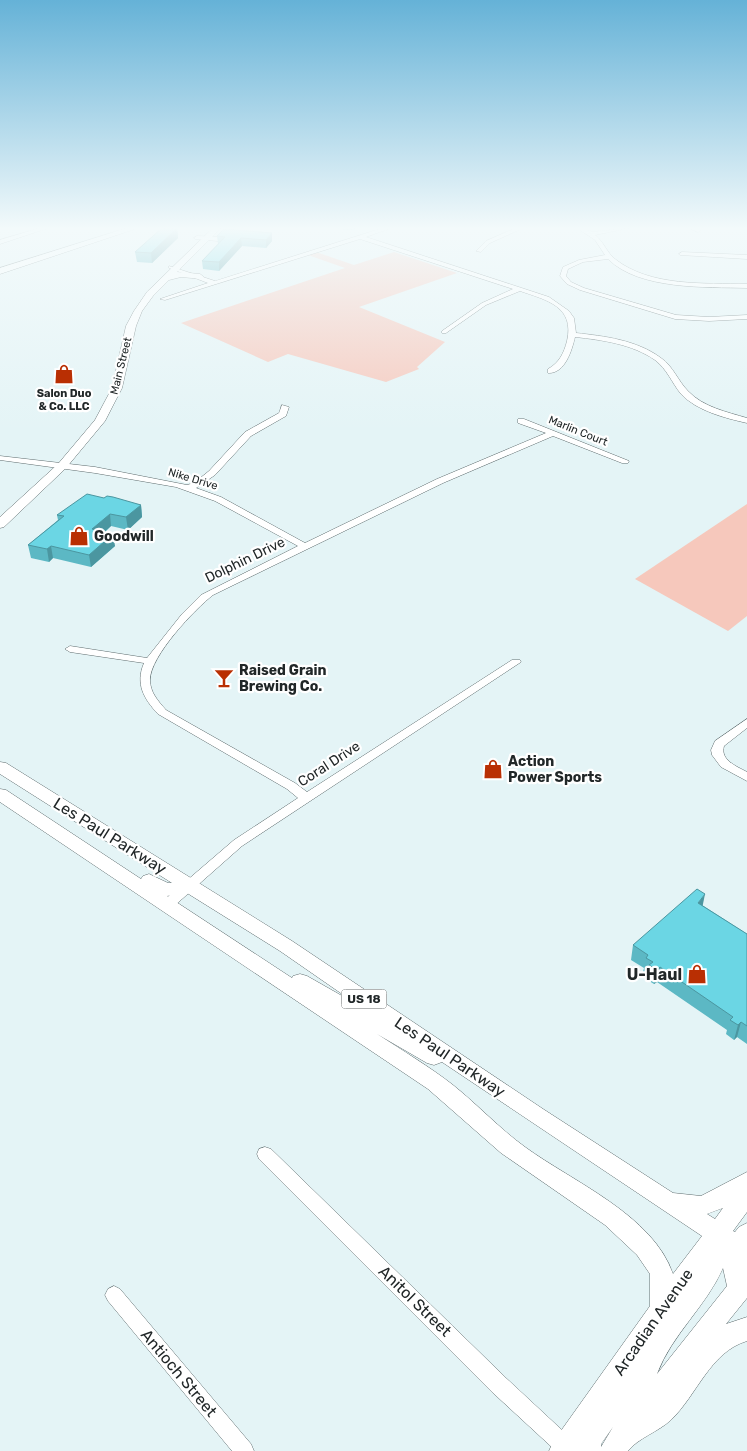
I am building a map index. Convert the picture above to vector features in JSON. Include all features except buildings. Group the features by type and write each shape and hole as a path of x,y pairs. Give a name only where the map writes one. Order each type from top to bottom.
{"main road":[{"name":"Main Street","path":"0,510 50,465 82,429 94,412 102,399 115,366 126,324 141,296"},
{"name":"Main Street","path":"0,524 62,466 92,431 110,405 118,388 126,324 149,296"},
{"path":"92,431 88,428 95,417 94,412"},
{"name":"Les Paul Parkway","path":"0,767 286,946 536,1115 669,1201 731,1258"},
{"path":"0,794 56,820 166,890 189,886"},
{"name":"Les Paul Parkway","path":"0,794 254,961 450,1095 518,1154 613,1219 632,1236 660,1268 664,1282 662,1308"},
{"path":"254,961 275,967 536,1115"},
{"path":"669,1201 701,1206 714,1202 747,1182"},
{"name":"Arcadian Avenue","path":"616,1446 731,1258 747,1195"},
{"path":"616,1446 657,1346 712,1269 731,1258"},
{"name":"Arcadian Avenue","path":"571,1450 588,1441 621,1393 638,1342 662,1308 731,1258"},
{"path":"616,1446 665,1409 717,1342 729,1334 747,1330"}],"street":[{"path":"163,299 174,296"},
{"path":"444,332 484,304 504,296"},
{"path":"539,296 562,307 574,323 573,336 565,360 550,372"},
{"path":"603,296 670,317 699,320 747,316"},
{"path":"573,336 617,342 647,353 667,366 679,385 692,399 710,408 747,421"},
{"path":"188,488 202,481 244,437 282,414 285,407"},
{"name":"Marlin Court","path":"521,421 625,461"},
{"name":"Dolphin Drive","path":"149,661 201,599 440,482 554,433"},
{"name":"Nike Drive","path":"0,458 143,478 188,488 218,498 306,547"},
{"path":"70,649 149,661 144,675 145,688 149,698 162,712 291,786 306,798"},
{"name":"Coral Drive","path":"168,904 238,843 516,662"},
{"path":"747,723 719,744 716,749 718,757 724,764 747,777"},
{"name":"Anitol Street","path":"266,1154 499,1386 571,1450"},
{"name":"Antioch Street","path":"114,1295 244,1451"}],"shaded area":[{"path":"262,296 392,296 359,307 445,342 417,367 419,369 386,382 288,354 268,362 181,323"},
{"path":"747,504 747,616 728,631 635,579"}],"place":[{"name":"Salon Duo & Co. LLC","path":"64,374"},
{"name":"Goodwill","path":"79,536"},
{"name":"Raised Grain Brewing Co.","path":"224,678"},
{"name":"Action Power Sports","path":"493,769"},
{"name":"U-Haul","path":"697,974"}]}
